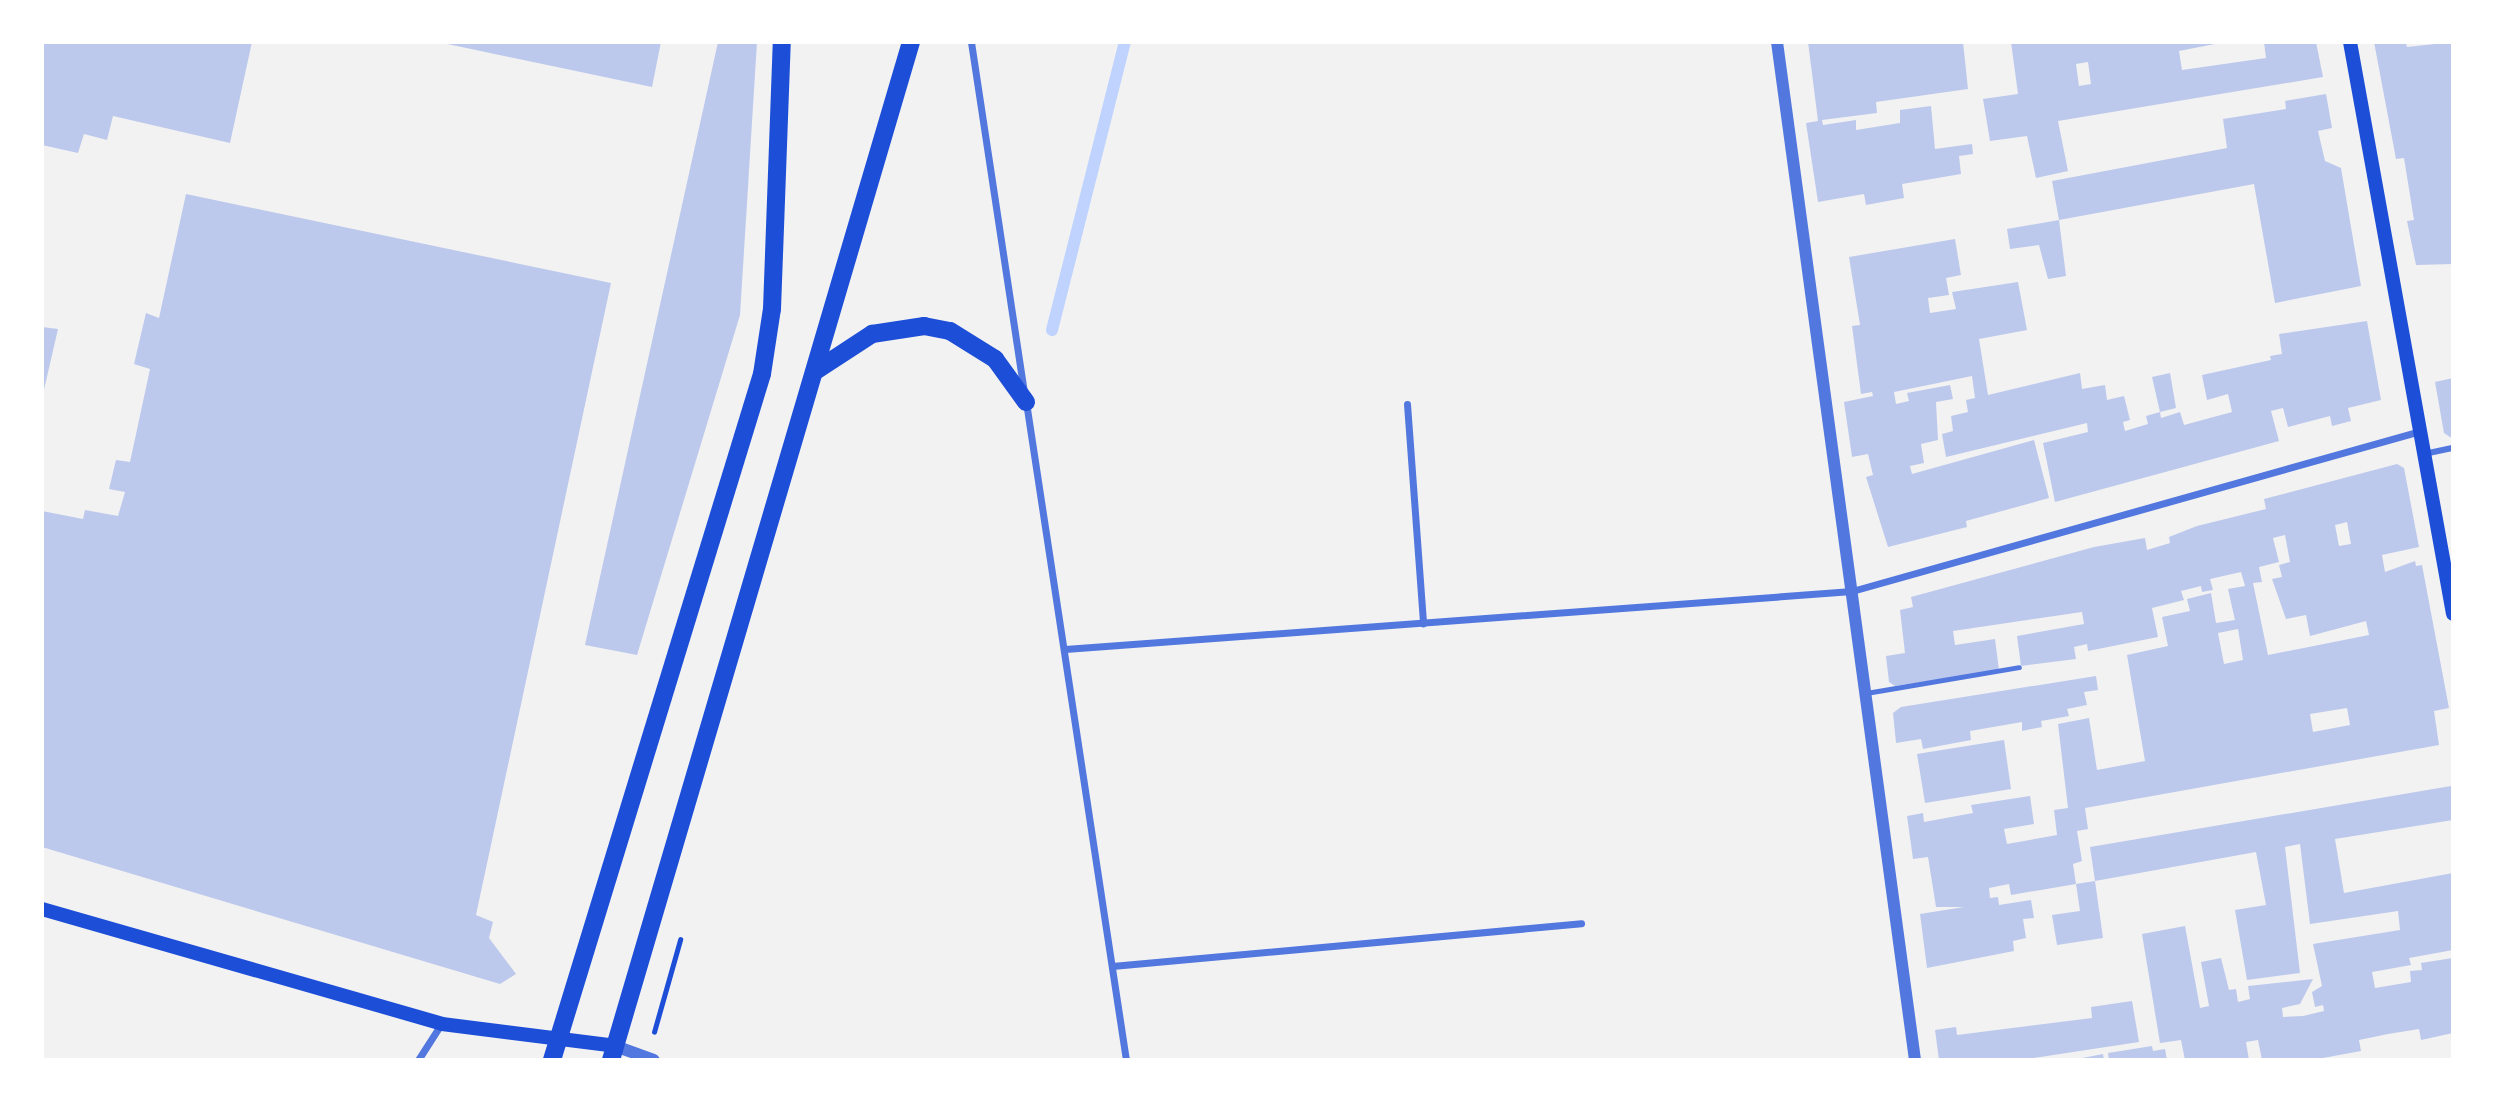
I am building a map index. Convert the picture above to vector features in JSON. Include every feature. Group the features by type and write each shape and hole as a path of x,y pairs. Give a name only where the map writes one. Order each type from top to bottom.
{"main road":[{"path":"552,1060 762,374 772,309 782,42"},
{"path":"42,909 442,1024 559,1040 613,1053 817,370 911,42"},
{"path":"2350,42 2453,614"},
{"path":"817,370 872,334 924,326 950,331 995,359 1026,402"}],"street":[{"path":"971,42 1126,1060"},
{"path":"1777,42 1915,1060"},
{"path":"1407,404 1423,623"},
{"path":"1065,649 1852,591 2420,431"},
{"path":"2424,454 2453,448"},
{"path":"1112,967 1581,923"},
{"path":"418,1060 442,1024"},
{"path":"613,1053 654,1060"}],"lane":[{"path":"1866,693 2019,667"}],"building":[{"path":"42,42 252,42 230,143 113,116 107,140 84,134 78,153 42,145"},
{"path":"438,42 661,42 652,87"},
{"path":"718,42 757,42 740,315 637,655 585,645"},
{"path":"1808,42 1963,42 1968,89 1876,102 1877,113 1822,120 1823,125 1856,120 1856,130 1900,123 1900,110 1931,106 1935,149 1972,144 1973,154 1959,156 1961,174 1902,184 1904,198 1866,205 1864,194 1818,202 1806,123 1818,121"},
{"path":"2011,42 2225,42 2179,51 2182,70 2266,58 2264,42 2316,42 2323,77 2058,121 2068,171 2036,178 2027,136 1990,141 1983,99 2018,94","holes":["2088,62 2091,84 2079,86 2076,64"]},
{"path":"2374,42 2406,42 2407,47 2453,42 2453,264 2416,265 2407,221 2414,220 2404,158 2396,159"},
{"path":"2326,94 2332,128 2318,131 2325,161 2341,168 2361,286 2275,303 2254,184 2059,220 2052,181 2227,148 2223,119 2286,109 2285,101"},
{"path":"186,194 611,283 476,915 493,922 489,938 516,974 500,984 42,847 42,511 83,519 85,510 118,516 125,492 109,489 116,460 130,462 150,369 134,364 146,313 159,318"},
{"path":"2059,220 2066,276 2048,279 2039,245 2010,249 2007,229"},
{"path":"1955,239 1961,275 1946,278 1949,295 1928,298 1930,313 1956,309 1952,292 2018,282 2027,330 1979,339 1988,395 2080,373 2082,389 2105,385 2107,400 2124,396 2130,420 2123,422 2125,431 2148,424 2146,416 2160,412 2161,418 2180,412 2184,425 2232,412 2228,394 2207,400 2202,375 2271,360 2270,356 2282,354 2279,334 2367,321 2381,400 2348,408 2351,421 2332,426 2330,416 2288,427 2283,408 2271,411 2279,441 2055,502 2043,443 2088,432 2087,423 1946,457 1942,434 1953,431 1951,416 1968,412 1966,400 1975,398 1972,376 1894,392 1896,404 1909,401 1907,393 1950,385 1953,399 1936,402 1938,440 1921,444 1924,463 1910,466 1912,474 2034,440 2049,498 1966,521 1967,527 1888,547 1866,477 1873,475 1868,454 1852,457 1844,402 1873,396 1872,392 1861,394 1852,326 1860,325 1849,257"},
{"path":"42,327 58,329 43,394 42,394"},
{"path":"2170,373 2176,408 2160,412 2152,377"},
{"path":"2453,378 2453,439 2444,433 2435,382"},
{"path":"2397,464 2404,468 2419,547 2382,555 2385,572 2415,561 2416,566 2422,565 2449,708 2434,711 2439,745 2085,808 2088,829 2077,831 2082,861 2073,864 2076,884 2011,895 2009,884 1989,888 1990,898 1998,897 1999,905 2031,900 2034,918 2023,919 2026,938 2013,941 2014,951 1927,968 1920,914 1964,907 1936,907 1928,857 1913,859 1907,816 1923,813 1924,822 1973,813 1971,805 2030,796 2034,824 2004,829 2007,844 2057,835 2054,810 2068,808 2058,724 2089,718 2097,770 2145,761 2127,655 2168,646 2162,617 2190,611 2187,599 2211,593 2216,623 2235,620 2228,589 2245,586 2241,572 2210,579 2213,590 2202,592 2201,586 2181,591 2184,600 2152,608 2158,637 2088,651 2087,644 2074,647 2076,659 2021,666 2017,636 2084,624 2082,612 1953,631 1955,645 1995,639 1999,670 1895,686 1889,682 1886,656 1905,653 1900,610 1913,607 1911,597 2094,547 2145,538 2147,550 2170,543 2169,537 2197,526 2266,509 2264,499","holes":["2347,522 2351,544 2339,546 2335,525","2285,535 2290,562 2279,565 2282,577 2272,579 2286,619 2306,615 2310,636 2366,621 2369,635 2268,655 2253,583 2262,582 2259,567 2279,562 2273,538","2238,629 2243,660 2224,664 2218,633","2347,708 2350,725 2313,732 2310,714"]},
{"path":"2096,676 2098,690 2084,692 2087,705 2067,709 2069,716 2041,721 2042,727 2022,731 2022,722 1970,731 1971,740 1923,749 1921,739 1896,743 1893,713 1901,707"},
{"path":"2004,740 2011,789 1925,803 1917,754"},
{"path":"2451,786 2453,820 2335,839 2344,893 2453,873 2453,950 2409,958 2411,965 2372,972 2375,988 2411,982 2410,971 2422,970 2421,963 2453,958 2453,1033 2421,1040 2419,1029 2388,1034 2359,1040 2361,1051 2312,1060 2262,1060 2258,1040 2246,1042 2249,1060 2185,1060 2181,1040 2160,1043 2142,934 2185,926 2200,1008 2209,1006 2201,962 2221,958 2229,990 2236,989 2238,1002 2250,999 2248,986 2313,979 2300,1004 2282,1008 2283,1017 2303,1016 2324,1011 2323,1005 2315,1007 2312,992 2322,986 2313,944 2400,930 2398,911 2310,924 2300,844 2285,847 2300,973 2247,980 2235,910 2266,905 2256,852 2095,881 2090,847"},
{"path":"2095,881 2103,938 2057,945 2052,915 2080,911 2076,884"},
{"path":"2132,1001 2139,1042 2020,1060 1939,1060 1935,1030 1956,1027 1957,1035 2092,1018 2091,1007"},
{"path":"2152,1046 2153,1051 2165,1049 2167,1060 2109,1060 2108,1053"},
{"path":"2103,1054 2104,1060 2077,1060 2077,1059"}],"waterway":[{"path":"1052,330 1125,42"}]}
